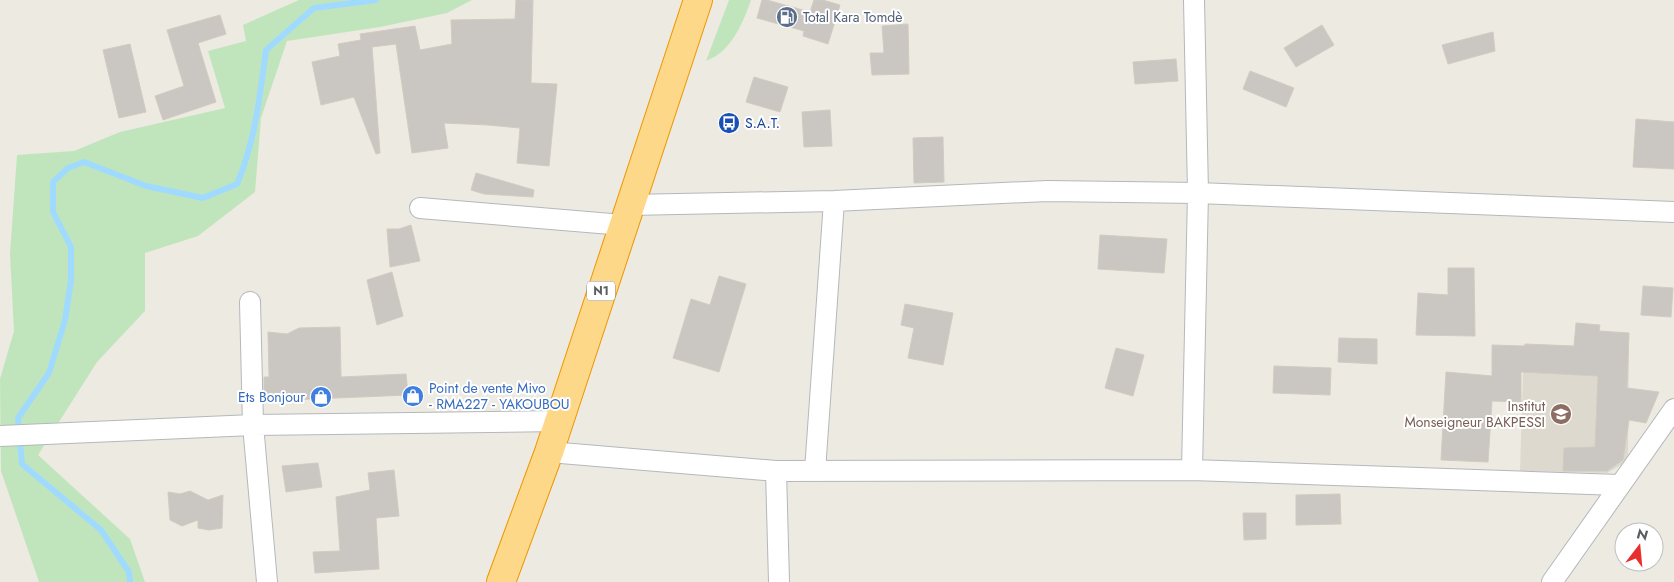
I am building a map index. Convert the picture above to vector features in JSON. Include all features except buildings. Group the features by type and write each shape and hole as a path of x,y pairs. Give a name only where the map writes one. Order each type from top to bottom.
{"highway":[{"name":"N1","path":"501,582 549,452 698,0"}],"street":[{"path":"1192,470 1198,192 1194,0"},
{"path":"420,208 626,215 834,201 1047,191 1198,192 1674,212"},
{"path":"815,471 834,201"},
{"path":"250,302 252,425 267,582"},
{"path":"1552,582 1674,409"},
{"path":"0,436 252,425 559,421"},
{"path":"549,452 776,471 1192,470 1619,485"},
{"path":"776,471 778,582"}],"shaded area":[{"path":"1524,344 1629,348 1628,461 1607,473 1520,471"}],"green space":[{"path":"299,0 472,0 447,13 380,27 287,41 261,118 255,192 198,236 145,253 145,311 97,362 38,455 130,539 145,582 39,582 1,471 0,379 14,331 10,254 17,155 74,151 120,132 225,108 208,51 246,41 243,25"},
{"path":"729,0 751,0 735,36 722,51 706,61"}],"waterway":[{"path":"130,582 129,572 101,530 22,464 18,418 49,373 65,320 71,281 71,247 53,212 53,182 68,168 84,162 146,186 203,198 237,184 253,135 266,50 314,8 376,0"}],"place":[{"name":"Total Kara Tomdè","path":"787,17"},
{"name":"S.A.T.","path":"729,123"},
{"name":"Point de vente Mivo - RMA227 - YAKOUBOU","path":"413,396"},
{"name":"Ets Bonjour","path":"321,397"},
{"name":"Institut Monseigneur BAKPESSI","path":"1561,414"}]}
